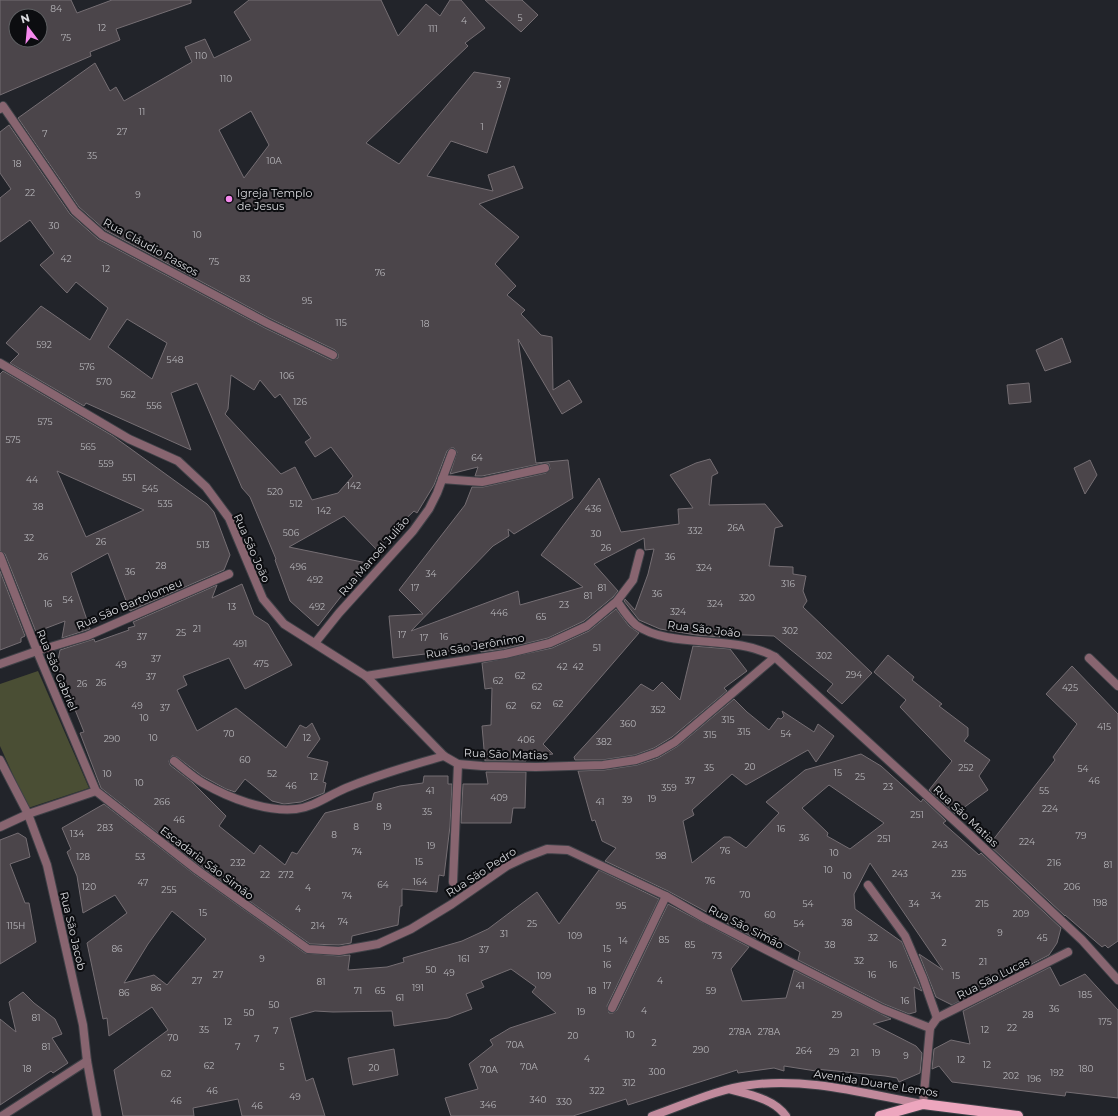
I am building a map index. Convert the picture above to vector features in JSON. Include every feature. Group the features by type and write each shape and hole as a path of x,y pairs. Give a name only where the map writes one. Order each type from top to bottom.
{"main road":[{"path":"880,1116 923,1104"},
{"name":"Avenida Duarte Lemos","path":"923,1104 1018,1116"}],"street":[{"name":"Rua Cláudio Passos","path":"2,108 75,211 102,234 267,323 333,355"},
{"name":"Rua São João","path":"0,363 129,440 178,461 206,487 229,518 263,600 284,624 366,676 444,756"},
{"name":"Rua Manoel Julião","path":"315,643 339,613 413,531 429,509 452,453"},
{"path":"442,479 482,482 545,468"},
{"name":"Rua São Jerônimo","path":"366,676 505,654 550,643 587,626 617,601 633,580 640,553"},
{"name":"Rua São Gabriel","path":"0,556 37,650 96,791"},
{"name":"Rua São Bartolomeu","path":"0,664 37,650 87,636 228,574"},
{"name":"Rua São João","path":"617,601 626,616 637,625 650,632 675,638 736,644 761,649 775,657 793,674"},
{"name":"Rua São Matias","path":"444,756 458,764 536,767 602,765 636,760 656,753 675,742 775,657"},
{"path":"1090,658 1118,686"},
{"name":"Rua São Matias","path":"793,674 930,797 1066,924 1118,980"},
{"path":"174,761 202,783 234,798 273,809 297,809 320,802 344,789 380,775 444,756"},
{"name":"Rua São Jacob","path":"0,760 28,814 47,865 83,1025 87,1061 98,1116"},
{"path":"454,882 458,764"},
{"path":"0,826 28,814 96,791"},
{"name":"Escadaria São Simão","path":"96,791 197,870 308,949"},
{"name":"Rua São Pedro","path":"308,949 339,951 378,944 410,929 452,904 507,866 547,849 568,850 666,896"},
{"path":"868,885 905,936 923,978 937,1018"},
{"path":"612,1008 666,896"},
{"name":"Rua São Simão","path":"666,896 706,919 882,1009 930,1028"},
{"name":"Rua São Lucas","path":"930,1028 937,1018 1068,952"},
{"path":"923,1104 930,1028"},
{"path":"2,1116 87,1061"},
{"name":"Avenida Duarte Lemos","path":"652,1116 730,1089 750,1085 785,1082 923,1104"},
{"path":"730,1089 757,1096 773,1104 786,1116"}],"green space":[{"path":"38,671 89,788 28,808 0,746 0,684"}],"building":[{"path":"0,0 71,0 77,13 112,0 191,0 191,3 116,29 120,40 90,52 91,56 0,95"},
{"path":"249,0 381,0 398,36 426,4 440,16 450,0 461,0 485,28 465,43 468,46 366,143 399,164 474,72 510,78 487,153 451,141 427,176 493,191 488,175 514,166 523,188 479,204 519,237 495,264 516,286 507,295 525,310 521,314 541,335 552,337 553,390 569,380 582,402 562,414 518,339 536,463 568,460 573,498 514,534 508,529 509,536 493,546 411,631 518,591 520,605 583,587 541,555 599,478 621,532 679,524 678,509 693,508 670,475 696,463 710,459 718,473 712,476 709,505 765,504 783,526 775,528 769,566 793,567 793,574 806,576 803,591 807,601 803,607 872,673 842,704 827,691 833,684 774,636 717,634 720,637 696,635 660,629 639,620 624,601 625,599 635,610 648,574 654,549 645,550 644,538 594,564 618,591 584,621 548,638 504,649 481,652 481,647 393,658 389,616 423,614 399,590 465,505 472,487 483,487 546,473 550,469 549,464 544,463 482,476 475,476 478,467 450,474 457,452 454,448 451,448 447,451 434,485 417,513 414,511 389,535 377,550 344,516 289,547 367,563 318,626 290,601 275,560 276,559 250,497 242,488 197,383 171,393 191,450 86,403 84,406 10,363 19,354 6,343 41,306 90,340 108,308 76,282 67,293 40,265 54,253 30,220 0,242 0,198 11,189 0,173 0,132 9,125 70,214 98,239 265,328 331,360 338,358 338,354 335,350 269,318 105,230 79,207 18,118 95,63 110,91 116,87 124,101 192,62 185,47 205,39 214,58 251,40 234,12","holes":["251,111 269,145 244,178 219,130","127,319 167,343 152,379 108,347","231,375 254,390 260,380 275,398 280,394 311,438 305,442 315,457 331,447 353,476 338,493 312,500 295,467 281,474 225,414 228,409"]},
{"path":"485,0 522,0 538,15 521,32"},
{"path":"1062,338 1071,362 1045,371 1036,350"},
{"path":"3,371 113,436 207,504 214,512 230,555 224,570 130,611 108,553 71,573 90,629 62,638 65,621 36,632 5,554 0,551 0,374","holes":["57,471 144,510 86,537"]},
{"path":"1029,383 1031,402 1009,404 1007,385"},
{"path":"1090,460 1097,475 1085,494 1074,468"},
{"path":"0,571 25,636 21,638 21,642 0,650"},
{"path":"242,584 254,615 268,624 292,665 245,689 229,658 183,676 187,685 177,690 197,731 236,708 286,748 300,725 306,728 312,723 320,739 307,757 328,762 323,782 326,783 324,793 301,802 284,804 272,801 245,779 235,792 226,789 202,776 177,757 172,756 169,761 170,765 192,782 226,816 219,826 254,854 260,845 285,865 292,852 297,854 325,813 372,801 374,793 400,786 423,783 424,776 448,776 448,784 452,784 450,826 444,876 439,875 437,892 402,889 402,906 400,906 398,925 352,936 351,943 339,945 310,944 200,866 101,788 80,733 84,732 57,665 60,650 94,639 95,642 129,630 128,628 135,626 133,622 217,585 212,598"},
{"path":"616,609 629,626 639,633 543,744 553,754 527,757 526,761 485,761 482,726 491,725 492,688 485,689 482,663 552,648 589,631"},
{"path":"693,646 730,649 747,671 724,688 727,691 672,737 654,748 635,755 602,760 575,760 574,757 641,684 653,691 662,682 680,700"},
{"path":"888,655 914,677 912,680 942,704 939,706 968,728 968,736 964,741 990,760 979,776 988,790 955,814 929,790 952,761 900,707 906,700 874,672"},
{"path":"1072,666 1118,714 1118,941 1108,948 1105,945 1102,947 1065,916 989,845 1055,760 1053,757 1077,724 1046,694"},
{"path":"734,699 769,730 778,718 781,719 784,716 782,711 814,732 818,724 834,736 816,762 808,750 746,785 732,774 692,810 694,815 683,821 692,863 724,837 730,837 746,848 779,813 766,802 805,770 861,754 881,766 921,802 923,799 946,821 943,823 979,855 981,853 1061,928 1057,943 1049,955 952,1005 936,997 919,954 943,970 870,863 854,894 855,909 902,942 922,991 914,987 916,1012 909,1014 884,1004 798,960 800,952 763,931 756,939 668,891 605,861 616,848 602,841 595,820 592,821 578,771 604,770 637,765 658,758 678,746","holes":["829,785 884,823 850,849 827,836 828,833 802,808"]},
{"path":"486,772 526,772 525,808 513,808 511,823 461,823 463,784 488,784"},
{"path":"104,804 194,874 305,953 339,956 350,955 348,970 387,967 404,962 403,958 462,941 488,929 537,892 559,924 599,870 659,899 607,1006 609,1013 613,1013 617,1010 668,904 749,947 731,969 742,1001 786,998 794,970 891,1019 873,1024 916,1046 922,1053 920,1073 899,1082 897,1078 885,1076 816,1069 816,1071 784,1066 784,1071 774,1068 738,1073 737,1070 628,1105 626,1099 573,1116 451,1116 445,1098 478,1089 469,1064 493,1045 490,1040 510,1028 556,1013 532,992 536,987 511,969 481,981 484,987 466,994 472,1009 448,1018 394,1026 392,1011 315,1011 290,1018 306,1081 313,1078 325,1116 242,1116 238,1099 193,1108 194,1116 123,1116 114,1070 168,1030 152,1007 109,1036 107,1018 103,1019 87,943 127,913 115,895 83,913 77,876 67,852 71,849 62,828","holes":["172,911 206,939 167,985 154,975 124,983 148,944"]},
{"path":"18,833 26,838 30,857 10,864 25,903 29,903 36,942 0,964 0,840"},
{"path":"1050,967 1060,986 1085,974 1118,1010 1118,1098 1066,1092 1065,1096 952,1082 939,1066 932,1069 934,1049 951,1040 970,1044 963,1011"},
{"path":"23,992 34,1003 55,1019 62,1034 52,1038 68,1063 53,1073 51,1071 0,1105 0,1019 16,1032 9,1002"},
{"path":"394,1049 398,1075 353,1085 348,1058"}],"place":[{"name":"Igreja Templo de Jesus","path":"229,199"}]}
